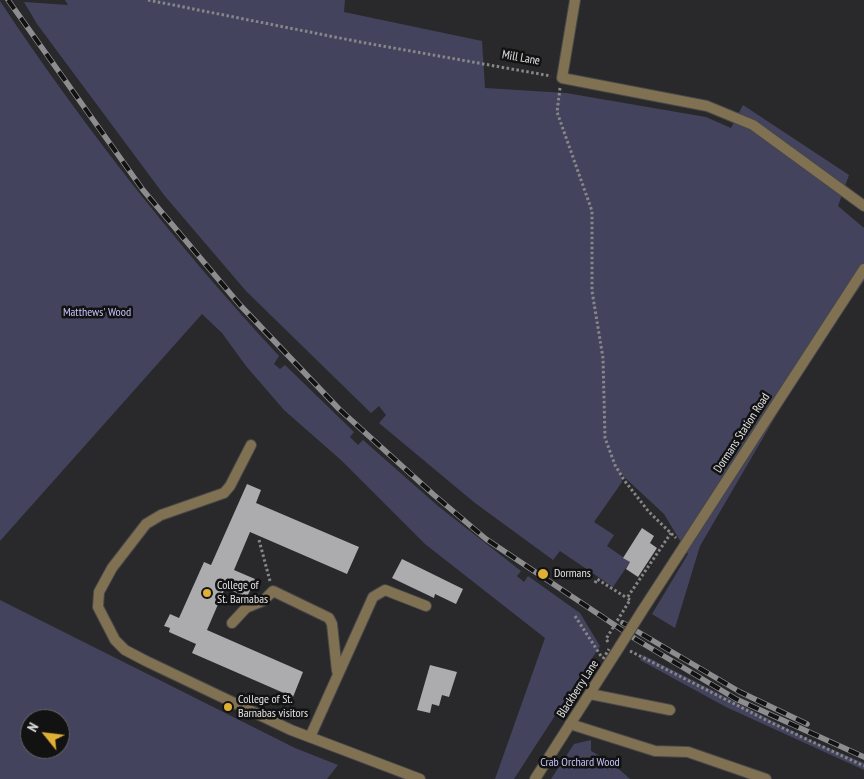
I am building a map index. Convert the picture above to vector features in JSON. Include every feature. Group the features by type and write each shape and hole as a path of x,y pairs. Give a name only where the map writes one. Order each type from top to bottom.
{"street":[{"path":"575,0 562,78 707,106 753,125 864,206"},
{"name":"Dormans Station Road","path":"642,611 864,269"},
{"path":"251,445 230,486 224,493 161,515 146,524 112,568 99,592 98,607 105,624 125,650 310,738 420,779"},
{"path":"310,738 337,672 373,597 386,590 426,606"},
{"path":"232,623 246,608 263,601 273,591 329,618 332,624 337,672"},
{"name":"Blackberry Lane","path":"535,779 590,694 606,661 642,611"},
{"path":"590,694 670,710"},
{"path":"570,724 655,751 688,752 766,779"}],"path":[{"name":"Mill Lane","path":"148,0 350,40 562,78"},
{"path":"562,78 557,112 592,211 592,290 603,358 605,438 615,465 624,480 649,512 671,533 629,599 597,579 595,583"},
{"path":"259,540 264,566 273,591"},
{"path":"575,616 606,661"},
{"path":"632,652 864,766"}],"green space":[{"path":"65,0 345,0 344,12 482,41 485,88 566,93 706,117 731,128 743,105 849,175 838,206 864,228 864,281 802,371 700,546 675,628 652,614 688,554 664,514 621,474 622,482 594,522 614,535 607,546 630,562 613,587 560,551 553,560 475,503 379,423 386,415 379,406 371,413 246,291 164,195 37,24 24,2 68,5"},
{"name":"Matthews' Wood","path":"0,1 64,94 132,184 204,272 279,356 274,364 280,369 285,365 354,432 350,437 358,445 363,440 438,506 521,571 517,576 524,582 528,576 580,613 600,646 514,779 495,779 545,638 425,544 342,461 284,410 246,366 222,333 202,314 0,541"},
{"path":"0,600 295,748 338,765 327,779 0,779"},
{"path":"643,655 814,742 864,763 864,770 726,707 640,660"},
{"name":"Crab Orchard Wood","path":"591,740 591,751 611,762 630,779 551,779 574,744"}],"building":[{"name":"College of St. Barnabas","path":"247,484 261,490 256,503 359,547 347,574 250,532 234,570 255,579 247,597 225,588 207,630 303,672 293,697 192,653 196,644 169,632 170,628 164,626 170,614 179,618 204,562 211,565"},
{"name":"Dormans","path":"642,528 654,536 650,543 657,548 638,577 626,569 630,562 623,558"},
{"path":"402,559 463,589 456,604 435,594 434,598 392,578"},
{"path":"430,665 457,672 449,697 442,695 439,706 432,704 430,713 417,710"}],"railway":[{"path":"8,0 143,190 240,305 339,409 434,495 486,539 637,640 736,699 864,757"},
{"path":"623,623 740,692 807,724"}],"place":[{"name":"Dormans","path":"543,574"},
{"name":"College of St. Barnabas","path":"207,593"},
{"name":"College of St. Barnabas visitors","path":"228,707"}]}
